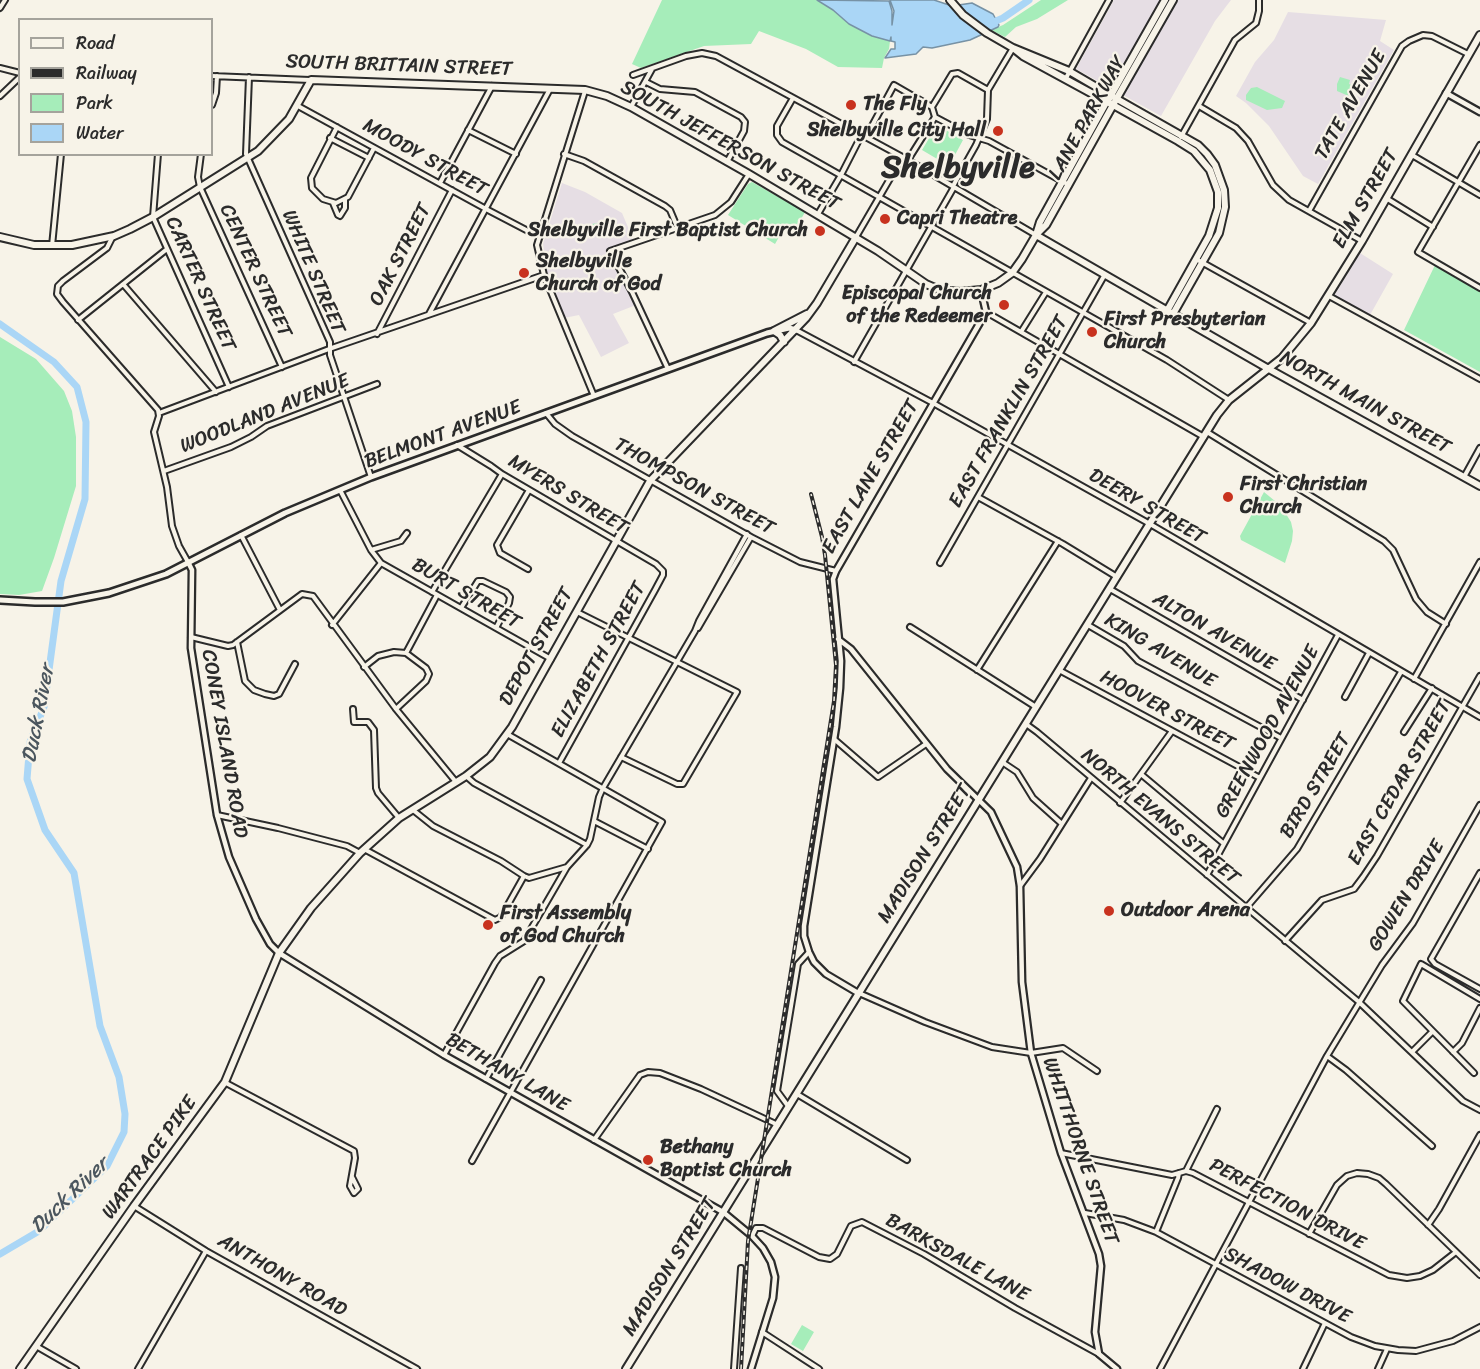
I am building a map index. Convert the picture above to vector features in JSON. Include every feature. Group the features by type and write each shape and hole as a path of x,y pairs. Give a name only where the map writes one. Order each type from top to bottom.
{"main road":[{"path":"950,0 975,24 1013,48 1067,74 1180,138 1198,145 1211,159 1221,178 1224,190 1226,207 1222,223 1170,312"},
{"name":"LANE PARKWAY","path":"1036,235 1040,222 1066,183 1165,0"},
{"name":"LANE PARKWAY","path":"1112,100 1173,0"},
{"name":"ELM STREET","path":"1267,368 1282,358 1311,323 1329,296 1480,35"},
{"path":"0,237 22,243 52,246 83,243 114,236 153,217 248,158 274,136 298,106 311,80"},
{"name":"SOUTH BRITTAIN STREET","path":"311,80 585,90"},
{"name":"SOUTH JEFFERSON STREET","path":"585,90 607,96 631,107 749,174 856,237 926,284 940,290 960,292 981,290"},
{"path":"981,290 998,283 1012,273 1036,235"},
{"name":"NORTH MAIN STREET","path":"1036,235 1104,276 1480,486"},
{"name":"DEPOT STREET","path":"279,953 311,908 362,851 399,818 466,776 490,757 507,734 650,481 796,330 856,237"},
{"path":"784,342 774,331 809,313"},
{"name":"BELMONT AVENUE","path":"2,600 63,602 109,593 166,574 285,513 340,489 774,331 789,328 796,330"},
{"name":"MADISON STREET","path":"626,1369 1205,435 1229,399 1267,368"},
{"name":"WARTRACE PIKE","path":"20,1369 134,1206 225,1082 279,953"}],"street":[{"path":"0,8 5,0"},
{"path":"1067,74 1109,0"},
{"path":"1180,138 1235,40 1256,23 1259,0"},
{"name":"TATE AVENUE","path":"1309,211 1402,46 1423,35 1432,36 1468,54"},
{"path":"854,362 954,187 979,138 988,114 988,90 1013,48"},
{"name":"NORTH MAIN STREET","path":"633,75 686,56 702,53 716,56 908,160 1036,235"},
{"path":"0,68 18,74"},
{"path":"631,107 652,69"},
{"path":"932,107 952,74 957,73 988,90"},
{"name":"SOUTH BRITTAIN STREET","path":"213,76 311,80"},
{"path":"213,102 217,76"},
{"path":"0,96 18,77"},
{"name":"WHITE STREET","path":"249,77 245,145 248,158 330,342 329,349 371,477"},
{"path":"646,82 660,89 695,92 741,117 745,122 744,131 727,162"},
{"path":"818,214 894,85 932,107 935,117 969,135 989,141 1066,183"},
{"name":"OAK STREET","path":"440,183 492,86"},
{"path":"429,315 550,89"},
{"path":"585,90 539,235 538,251 544,275 594,396"},
{"path":"1446,93 1480,112"},
{"path":"793,98 777,126 777,135 788,146 1196,377 1229,399"},
{"name":"MOODY STREET","path":"298,106 486,209 539,235"},
{"path":"1199,106 1236,128 1248,141 1273,185 1289,200 1362,241"},
{"path":"908,160 935,117"},
{"path":"337,127 312,173 311,183 318,196 333,203 345,200 351,194 374,147"},
{"path":"468,130 516,154"},
{"path":"330,138 369,158"},
{"path":"1480,145 1418,252 1480,288"},
{"path":"564,154 584,161 665,206 678,229"},
{"path":"1411,154 1480,195"},
{"path":"52,246 61,156"},
{"name":"CARTER STREET","path":"158,156 153,217 229,387"},
{"path":"200,187 198,177 201,156"},
{"path":"856,237 902,158"},
{"path":"668,369 610,251 708,218 726,208 749,174"},
{"name":"CENTER STREET","path":"200,187 282,367"},
{"name":"OAK STREET","path":"376,334 452,190"},
{"path":"1386,198 1433,227"},
{"path":"333,203 340,216 346,206 345,200"},
{"path":"114,236 107,248 58,286 57,294 159,413"},
{"path":"78,320 167,249"},
{"path":"1200,260 1311,323"},
{"path":"159,413 329,349 544,275"},
{"name":"EAST FRANKLIN STREET","path":"940,563 1104,276"},
{"path":"123,284 216,392"},
{"path":"981,290 986,312 1205,435 1384,541 1393,550 1416,599 1427,612 1446,624"},
{"path":"1021,332 1046,292"},
{"path":"1329,296 1480,379"},
{"name":"EAST LANE STREET","path":"809,952 804,926 840,688 841,661 833,579 986,312"},
{"name":"DEERY STREET","path":"796,330 933,403 1150,524 1480,717"},
{"name":"WOODLAND AVENUE","path":"164,471 231,447 267,426 377,384"},
{"path":"159,413 154,432 164,471 172,526 188,562"},
{"name":"THOMPSON STREET","path":"546,413 555,424 572,436 749,536 800,562 836,571"},
{"name":"MYERS STREET","path":"456,445 656,564 663,571"},
{"path":"1464,477 1480,448"},
{"path":"406,652 435,594 502,474"},
{"name":"BURT STREET","path":"340,489 371,550 381,563 550,659"},
{"path":"528,569 500,553 497,545 530,490"},
{"path":"978,496 1058,540 1117,577"},
{"name":"BURT STREET","path":"371,550 401,541 407,533"},
{"path":"241,535 280,610"},
{"path":"444,1055 495,963 500,956 524,940 567,867 587,845 603,788 749,536"},
{"path":"977,670 1058,540"},
{"name":"CONEY ISLAND ROAD","path":"188,562 192,570 191,637 217,815 229,857 256,919 270,944 279,953"},
{"path":"1414,679 1480,562"},
{"path":"332,625 381,563"},
{"name":"ELIZABETH STREET","path":"559,763 662,579 663,571"},
{"path":"461,608 478,581 483,581 506,592 510,597 509,603 496,628"},
{"name":"ALTON AVENUE","path":"1109,589 1304,700"},
{"path":"191,637 228,646 237,642 302,594 313,597 396,709 457,782"},
{"path":"576,612 737,692 683,784 677,784 621,757"},
{"name":"KING AVENUE","path":"1087,625 1124,646 1138,661 1281,738"},
{"path":"910,627 1036,706"},
{"name":"GREENWOOD AVENUE","path":"1207,875 1338,635"},
{"name":"WHITTHORNE STREET","path":"838,639 851,649 948,769 991,812 1017,867 1020,886 1022,982 1031,1053 1061,1153 1101,1261 1096,1337 1098,1354"},
{"path":"237,642 245,681 254,690 274,696 279,694 295,664"},
{"path":"364,667 383,654 406,652 426,668 429,674 426,681 396,709"},
{"path":"1345,697 1369,653"},
{"name":"HOOVER STREET","path":"1059,670 1260,778"},
{"name":"BIRD STREET","path":"1246,908 1297,849 1401,671"},
{"name":"EAST CEDAR STREET","path":"1285,941 1322,900 1354,889 1363,877 1480,676"},
{"path":"1404,732 1432,688"},
{"path":"353,708 354,722 368,723 374,730 376,788 399,818"},
{"name":"NORTH EVANS STREET","path":"1025,724 1359,1002 1463,1101 1480,1110"},
{"path":"1120,802 1142,775 1172,730"},
{"path":"471,1161 663,822 507,734"},
{"path":"833,738 878,777 926,744"},
{"path":"1002,762 1017,772 1033,798 1062,824"},
{"path":"1142,775 1223,843"},
{"path":"466,776 474,783 587,845"},
{"path":"1020,886 1091,778"},
{"name":"GOWEN DRIVE","path":"1160,1369 1327,1056 1382,964 1413,923 1480,805"},
{"path":"412,810 433,826 529,878 567,867"},
{"path":"217,815 278,828 362,851 495,920 501,917 524,876"},
{"path":"594,821 648,849"},
{"path":"1480,873 1431,959 1480,989"},
{"path":"788,1107 777,1091 798,964 809,952 814,962 826,974 858,993 925,1022 993,1047 1031,1053 1063,1048 1097,1071"},
{"name":"BETHANY LANE","path":"279,953 444,1055 723,1212"},
{"path":"1474,1073 1403,1001 1421,964 1480,999"},
{"path":"486,1079 541,980"},
{"path":"1453,1052 1462,1043 1480,1008"},
{"path":"1412,1052 1432,1032"},
{"path":"1327,1056 1432,1146"},
{"path":"594,1141 640,1075 648,1072 660,1073 701,1089 777,1125"},
{"path":"225,1082 354,1151 352,1177"},
{"path":"796,1094 907,1160"},
{"path":"1186,1171 1217,1108"},
{"path":"1428,1225 1480,1135"},
{"name":"PERFECTION DRIVE","path":"1061,1153 1172,1175 1186,1171 1389,1275 1407,1278 1420,1276 1433,1270 1456,1252"},
{"path":"1156,1232 1179,1173"},
{"path":"1309,1234 1337,1185 1347,1176 1368,1173 1378,1178 1480,1275"},
{"name":"ANTHONY ROAD","path":"134,1206 206,1251 417,1369"},
{"path":"723,1212 763,1248 771,1262 775,1277 774,1298 751,1369"},
{"name":"SHADOW DRIVE","path":"1085,1213 1124,1220 1156,1232 1351,1337 1387,1349 1416,1350 1437,1346 1480,1327"},
{"name":"BARKSDALE LANE","path":"752,1236 756,1228 763,1228 819,1257 830,1259 837,1254 851,1226 862,1222 945,1265 1015,1308 1098,1354"},
{"path":"138,1369 206,1251"},
{"path":"734,1369 741,1268"},
{"path":"1303,1369 1325,1323"},
{"path":"762,1332 819,1369"},
{"path":"1085,1347 1096,1337"},
{"path":"35,1346 76,1369"},
{"path":"1378,1369 1387,1349"},
{"path":"1098,1354 1117,1369"}],"shaded area":[{"path":"1114,0 1231,0 1215,21 1161,116 1076,69"},
{"path":"1288,12 1386,20 1380,41 1394,50 1318,184 1303,176 1269,126 1236,96 1255,62 1274,40"},
{"path":"562,183 585,192 622,213 633,239 607,254 636,305 613,314 629,343 601,357 579,315 564,318 547,272 543,244"},
{"path":"1360,253 1393,274 1370,315 1334,296"}],"green space":[{"path":"662,0 817,0 849,24 872,36 890,41 889,49 882,68 838,67 806,49 759,31 751,44 704,46 641,68 632,64"},
{"path":"1041,0 1068,0 1037,19 1016,27 1005,37 991,30 1003,25"},
{"path":"1340,77 1350,80 1349,84 1357,87 1351,97 1337,91"},
{"path":"1257,87 1285,101 1282,108 1267,110 1246,100 1246,95 1251,88"},
{"path":"937,125 963,140 949,166 922,150"},
{"path":"752,182 805,212 795,230 788,226 782,238 779,237 775,244 728,215 748,184"},
{"path":"605,220 614,223 613,229 607,236 590,229 592,224"},
{"path":"1435,265 1480,291 1480,372 1404,330"},
{"path":"0,337 36,359 64,391 72,411 76,437 76,486 54,558 42,591 19,595 0,594"},
{"path":"1264,492 1281,506 1291,522 1292,541 1285,563 1241,540 1240,536"},
{"path":"802,1325 814,1332 803,1351 791,1344"}],"water":[{"path":"817,0 889,1 892,25 894,11 890,0 934,0 952,6 972,3 993,14 999,25 970,40 932,48 923,47 916,54 885,58 891,49 895,49 895,42 891,41 891,37 890,41 872,36 849,24"}],"waterway":[{"name":"Duck River","path":"989,24 1003,18 1029,0"},
{"name":"Duck River","path":"0,324 54,362 77,387 86,422 85,499 61,581 44,707 30,742 27,779 45,830 74,873 100,1026 119,1077 125,1114 124,1132 107,1166 39,1231 0,1254"}],"railway":[{"path":"741,1369 748,1241 834,701 836,665 825,555 811,494"}],"place":[{"name":"The Fly","path":"851,105"},
{"name":"Shelbyville City Hall","path":"998,131"},
{"name":"Capri Theatre","path":"885,219"},
{"name":"Shelbyville First Baptist Church","path":"820,231"},
{"name":"Shelbyville Church of God","path":"524,273"},
{"name":"Episcopal Church of the Redeemer","path":"1004,305"},
{"name":"First Presbyterian Church","path":"1092,332"},
{"name":"First Christian Church","path":"1228,497"},
{"name":"Outdoor Arena","path":"1109,911"},
{"name":"First Assembly of God Church","path":"488,925"},
{"name":"Bethany Baptist Church","path":"648,1160"}],"district":[{"name":"Shelbyville","path":"958,169"}]}
